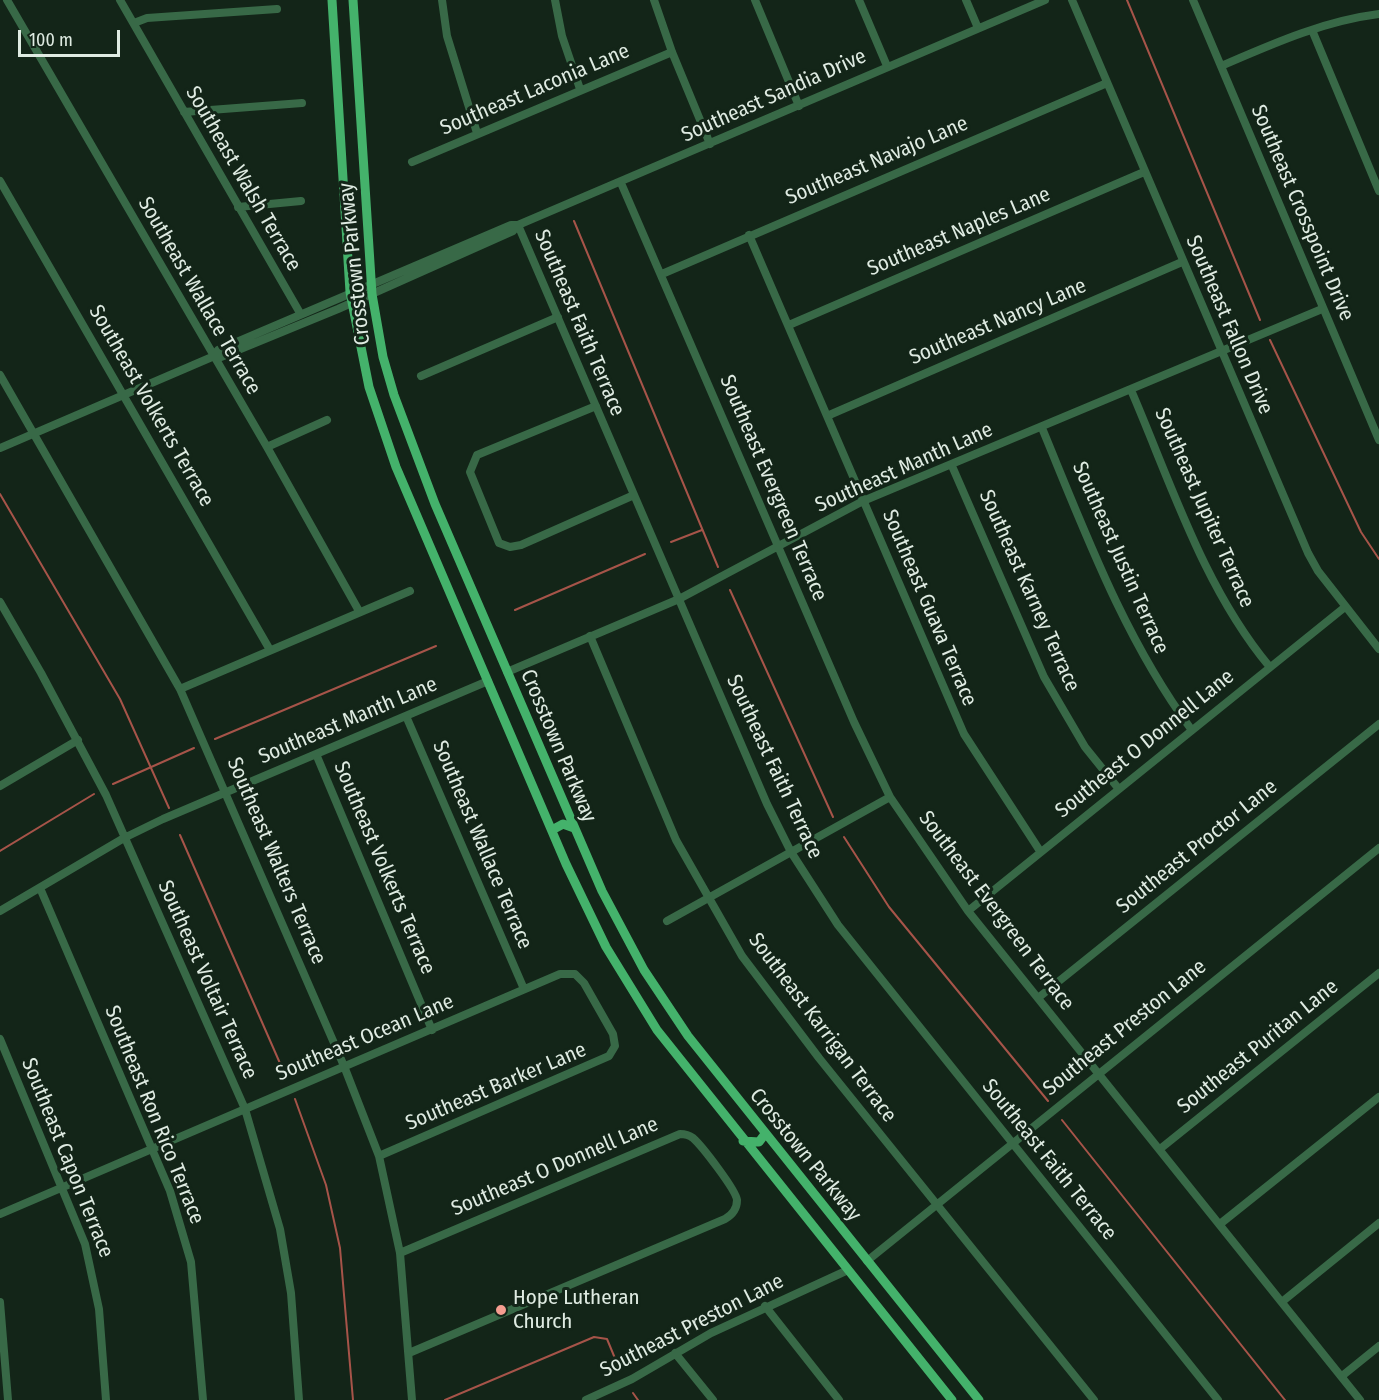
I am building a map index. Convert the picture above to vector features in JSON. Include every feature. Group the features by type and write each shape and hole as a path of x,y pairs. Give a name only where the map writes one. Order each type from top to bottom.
{"main road":[{"name":"Crosstown Parkway","path":"332,0 352,303 369,387 389,447 589,914 632,992 670,1047 952,1400"},
{"name":"Crosstown Parkway","path":"352,0 371,283 383,357 399,414 574,828 619,926 658,992 707,1062 979,1400"},
{"path":"552,830 563,824 574,828"},
{"path":"743,1141 759,1142 765,1134"}],"street":[{"name":"Southeast Wallace Terrace","path":"7,0 212,357 267,447 359,611"},
{"name":"Southeast Walsh Terrace","path":"120,0 300,313"},
{"path":"442,0 447,36 477,133"},
{"path":"555,0 562,36 580,89"},
{"path":"654,0 672,52 710,144"},
{"path":"755,0 799,106"},
{"path":"858,0 887,66"},
{"path":"966,0 978,28"},
{"name":"Southeast Sandia Drive","path":"212,357 218,350 300,313 511,225 518,225 621,183 887,66 1045,0"},
{"name":"Southeast Fallon Drive","path":"1071,0 1308,553 1345,607 1379,649"},
{"name":"Southeast Crosspoint Drive","path":"1193,0 1379,440"},
{"path":"134,23 147,18 277,9"},
{"path":"1221,66 1279,40 1359,17 1379,14"},
{"path":"1312,30 1379,191"},
{"name":"Southeast Laconia Lane","path":"412,162 672,52"},
{"name":"Southeast Navajo Lane","path":"662,274 1107,83"},
{"path":"184,112 302,103"},
{"name":"Southeast Naples Lane","path":"789,325 1144,172"},
{"name":"Southeast Volkerts Terrace","path":"0,181 270,650"},
{"name":"Southeast Evergreen Terrace","path":"621,183 854,722 890,797 968,910 1360,1400"},
{"path":"238,207 301,201"},
{"name":"Southeast Sandia Drive","path":"0,448 212,357 221,357 352,303 513,231 518,225"},
{"name":"Southeast Faith Terrace","path":"518,225 741,746 791,852 838,925 1218,1400"},
{"name":"Southeast Guava Terrace","path":"749,235 964,734 1040,851"},
{"name":"Southeast Nancy Lane","path":"827,416 1182,262"},
{"name":"Southeast Manth Lane","path":"507,672 679,599 863,501 1322,309"},
{"path":"421,376 558,317"},
{"name":"Southeast Walters Terrace","path":"0,375 180,689 344,1066 379,1156 400,1253 412,1400"},
{"name":"Southeast Jupiter Terrace","path":"1131,390 1219,594 1246,639 1269,666"},
{"path":"596,406 477,455 470,472 499,543 510,548 521,545 634,495"},
{"path":"267,447 327,420"},
{"name":"Southeast Justin Terrace","path":"1042,428 1123,620 1160,687 1191,729"},
{"name":"Southeast Karney Terrace","path":"952,465 1044,677 1085,747 1118,789"},
{"path":"180,689 410,591"},
{"name":"Southeast Voltair Terrace","path":"0,602 78,740 245,1109 280,1228 291,1293 299,1400"},
{"name":"Southeast O Donnell Lane","path":"968,910 1345,607"},
{"name":"Southeast Karrigan Terrace","path":"590,636 676,840 742,956 936,1204 1094,1400"},
{"name":"Southeast Manth Lane","path":"0,911 124,838 488,681"},
{"name":"Southeast Wallace Terrace","path":"406,716 524,989"},
{"name":"Southeast Proctor Lane","path":"1038,998 1379,724"},
{"path":"0,786 78,740"},
{"name":"Southeast Volkerts Terrace","path":"316,754 432,1030"},
{"path":"667,921 890,797"},
{"name":"Southeast Preston Lane","path":"867,1261 1379,848"},
{"name":"Southeast Ron Rico Terrace","path":"40,888 170,1191 191,1262 203,1400"},
{"name":"Southeast Ocean Lane","path":"0,1214 524,989 569,972 580,977 598,1008"},
{"name":"Southeast Puritan Lane","path":"1160,1149 1379,974"},
{"name":"Southeast Barker Lane","path":"379,1156 605,1060 613,1052 614,1039 598,1008"},
{"name":"Southeast Capon Terrace","path":"0,1039 64,1187 94,1276 106,1400"},
{"path":"1220,1224 1379,1097"},
{"name":"Southeast O Donnell Lane","path":"400,1253 674,1135 684,1134 693,1138 736,1195 736,1207 730,1217 408,1353"},
{"path":"1283,1301 1379,1223"},
{"name":"Southeast Preston Lane","path":"586,1400 632,1379 675,1353 765,1306 848,1270"},
{"path":"0,1302 8,1400"},
{"path":"765,1306 839,1400"},
{"path":"1342,1376 1379,1346"},
{"path":"675,1353 713,1400"}],"waterway":[{"path":"1127,0 1260,320"},
{"path":"574,221 718,567"},
{"path":"1270,340 1361,532 1379,559"},
{"path":"0,494 120,699 169,808"},
{"path":"671,542 702,530"},
{"path":"515,610 645,554"},
{"path":"730,590 833,817"},
{"path":"215,739 436,646"},
{"path":"113,784 194,748"},
{"path":"0,851 94,794"},
{"path":"180,835 286,1077"},
{"path":"844,837 889,907 1048,1101"},
{"path":"295,1099 326,1185 340,1248 353,1400"},
{"path":"1062,1120 1285,1400"},
{"path":"445,1400 594,1337 607,1339 619,1368"},
{"path":"633,1393 638,1400"}],"place":[{"name":"Hope Lutheran Church","path":"501,1310"}]}
